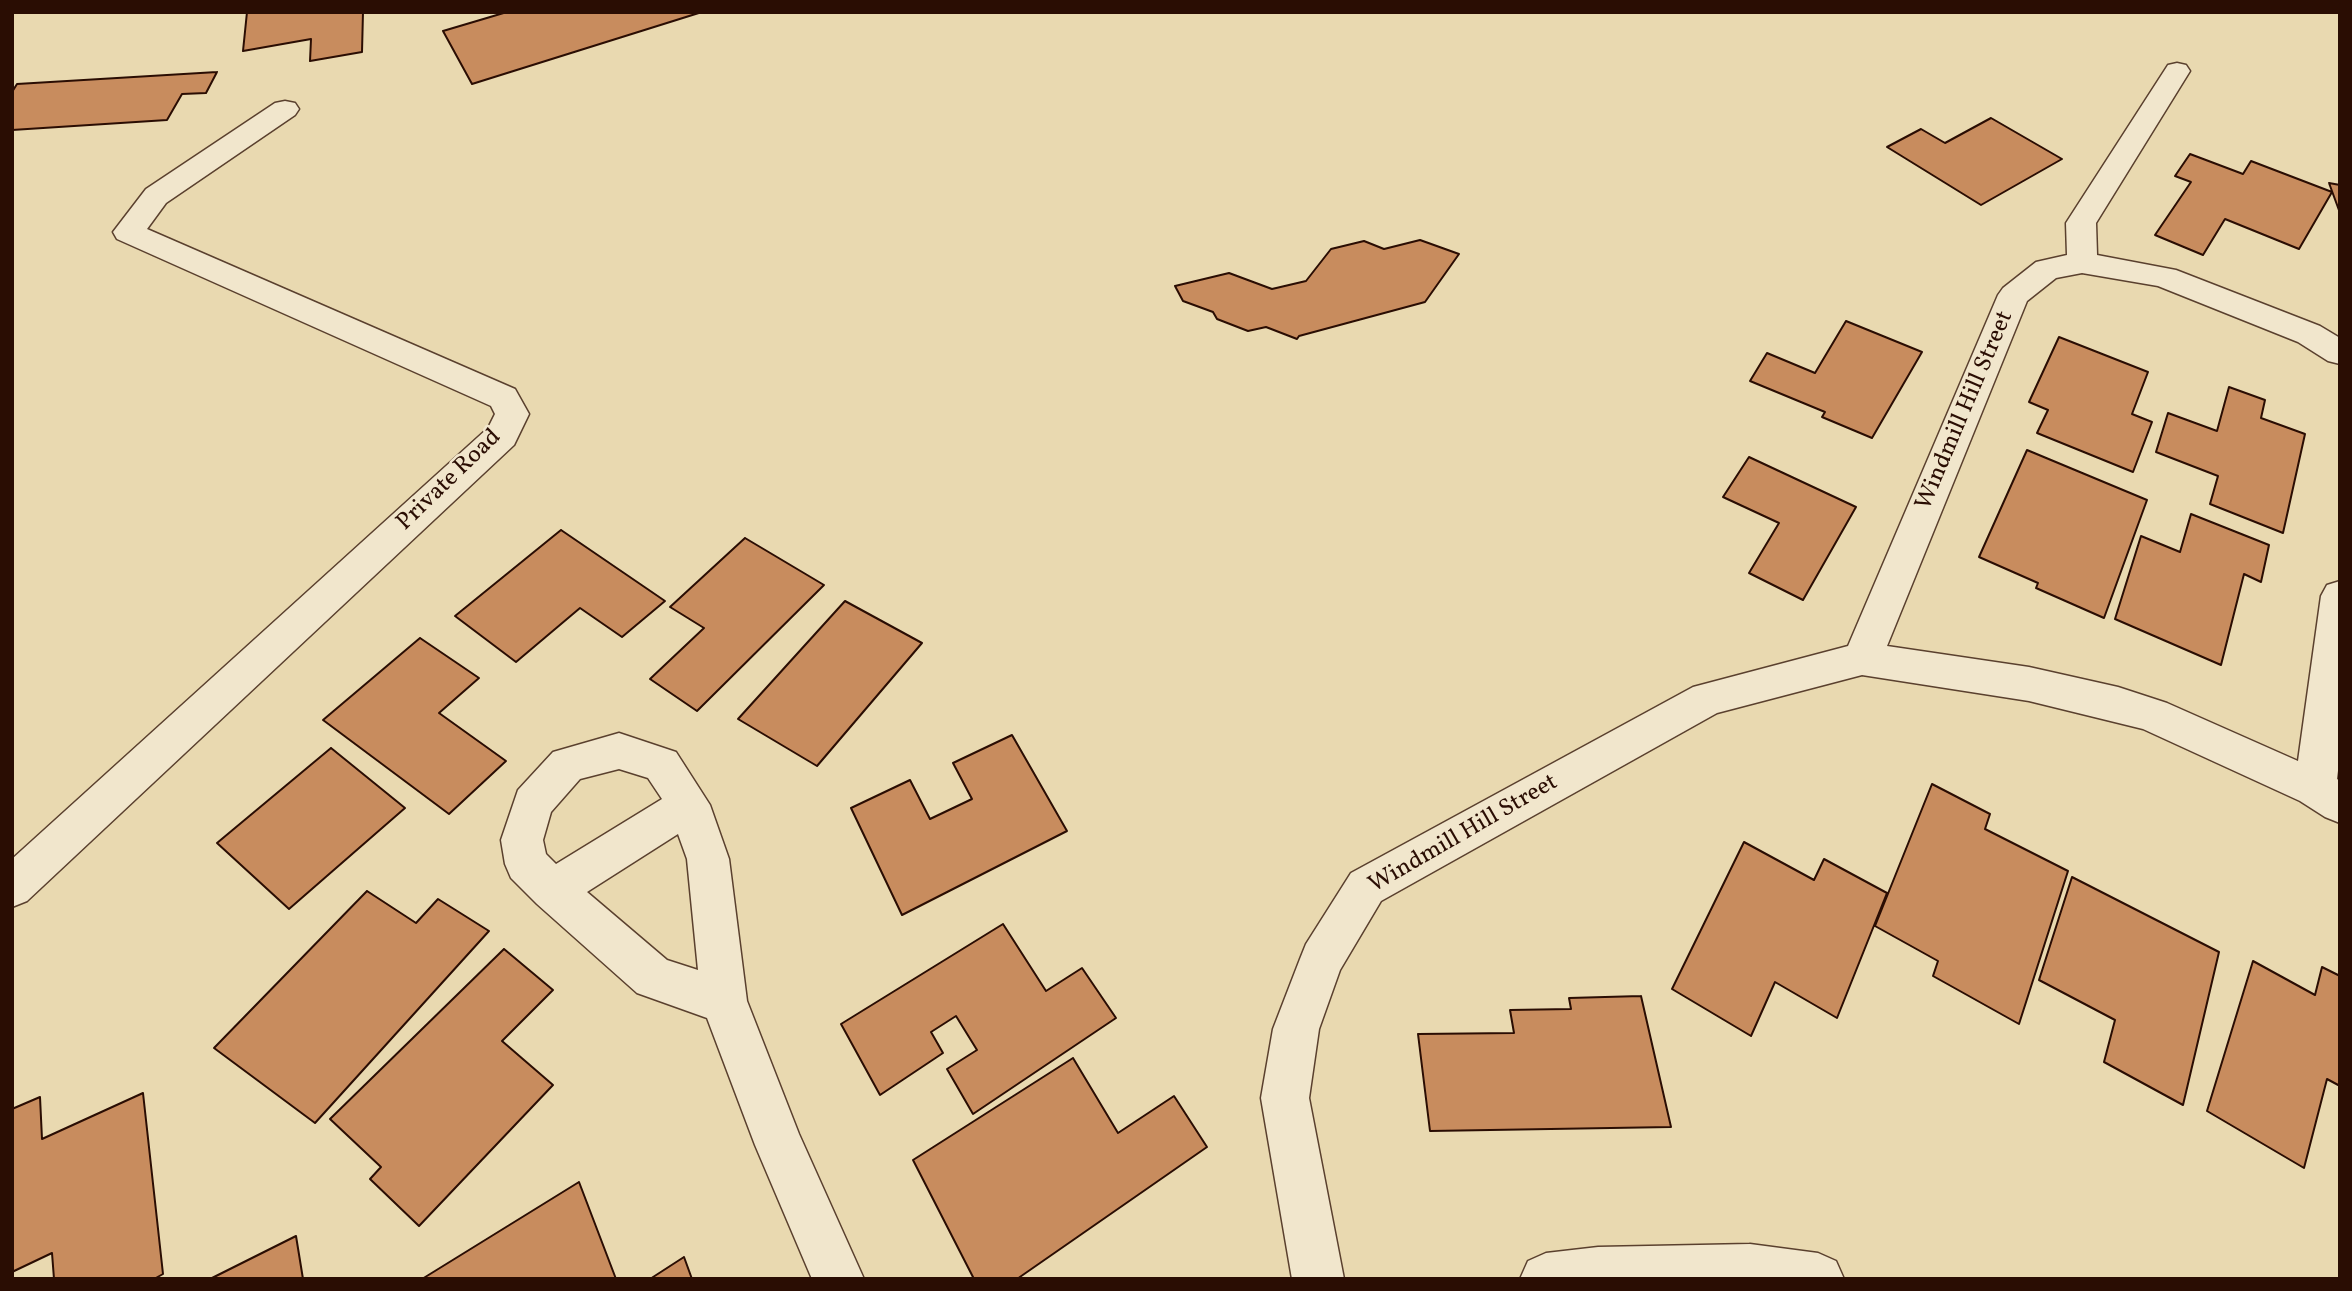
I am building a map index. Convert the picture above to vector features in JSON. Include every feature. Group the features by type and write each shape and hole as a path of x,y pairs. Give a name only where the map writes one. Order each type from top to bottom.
{"street":[{"path":"2081,263 2081,223 2177,71"},
{"name":"Private Road","path":"12,887 502,436 512,414 503,398 128,232 156,196 285,109"},
{"name":"Windmill Hill Street","path":"1862,659 2014,295 2047,269 2081,263 2165,277 2309,334 2340,354"},
{"name":"Windmill Hill Street","path":"1318,1279 1285,1098 1296,1028 1322,959 1366,887 1707,699 1862,659 2029,684 2118,704 2153,715 2327,796 2340,596"},
{"path":"724,1001 653,977 552,890 526,864 522,840 533,803 567,765 619,751 662,765 689,805 708,859 724,1001 779,1144 838,1279"},
{"path":"552,890 689,805"},
{"path":"1546,1279 1598,1273 1750,1270 1818,1279"}],"building":[{"path":"247,12 363,12 362,52 310,61 311,39 243,51"},
{"path":"507,12 702,12 472,84 443,31"},
{"path":"217,72 206,93 182,94 167,120 12,130 12,92 17,84"},
{"path":"1991,118 2062,159 1981,205 1887,147 1921,129 1945,143"},
{"path":"2190,154 2243,174 2251,161 2332,192 2299,249 2225,219 2203,255 2155,235 2191,182 2175,176"},
{"path":"2329,183 2340,185 2340,213"},
{"path":"1420,240 1459,254 1425,302 1299,336 1297,339 1266,327 1248,331 1217,319 1213,312 1183,301 1175,286 1229,273 1272,289 1306,281 1331,249 1364,241 1384,249"},
{"path":"1846,321 1922,352 1872,438 1822,417 1825,412 1750,381 1767,353 1815,373"},
{"path":"2059,337 2148,372 2132,414 2152,422 2133,472 2037,433 2048,410 2029,402"},
{"path":"2229,387 2265,400 2261,418 2305,434 2283,533 2210,504 2218,476 2156,452 2168,413 2217,431"},
{"path":"2027,450 2147,500 2104,618 2036,588 2038,583 1979,557"},
{"path":"1749,457 1856,507 1803,600 1749,573 1779,523 1723,497"},
{"path":"2191,514 2269,545 2261,582 2244,574 2221,665 2115,619 2141,536 2180,552"},
{"path":"561,530 665,601 622,637 580,608 516,662 455,616"},
{"path":"745,538 824,585 697,711 650,679 704,628 670,607"},
{"path":"845,601 922,643 817,766 738,719"},
{"path":"420,638 479,678 439,713 506,761 449,814 323,720"},
{"path":"1012,735 1067,831 902,915 851,808 910,780 930,819 972,799 953,763"},
{"path":"331,748 405,808 289,909 217,843"},
{"path":"1932,784 1990,814 1985,829 2068,871 2019,1024 1933,976 1938,961 1875,926"},
{"path":"1744,842 1814,880 1824,859 1887,893 1837,1018 1775,982 1751,1036 1672,989"},
{"path":"2072,877 2219,952 2183,1105 2104,1062 2115,1020 2039,980"},
{"path":"367,891 416,923 438,899 489,931 315,1123 214,1048"},
{"path":"1003,924 1046,991 1082,968 1116,1018 973,1114 947,1069 977,1050 956,1016 931,1032 943,1053 880,1095 841,1024"},
{"path":"504,949 553,990 502,1041 553,1085 419,1226 370,1179 381,1167 330,1119"},
{"path":"2253,961 2315,995 2322,967 2340,976 2340,1086 2327,1079 2304,1168 2207,1111"},
{"path":"1641,996 1671,1127 1430,1131 1418,1034 1514,1033 1510,1010 1571,1009 1569,998"},
{"path":"1073,1058 1118,1133 1174,1096 1207,1147 1017,1279 974,1279 913,1160"},
{"path":"143,1093 163,1274 154,1279 54,1279 52,1253 12,1272 12,1109 40,1097 42,1139"},
{"path":"579,1182 616,1279 422,1279"},
{"path":"296,1236 303,1279 210,1279"},
{"path":"684,1257 692,1279 650,1279"}]}
